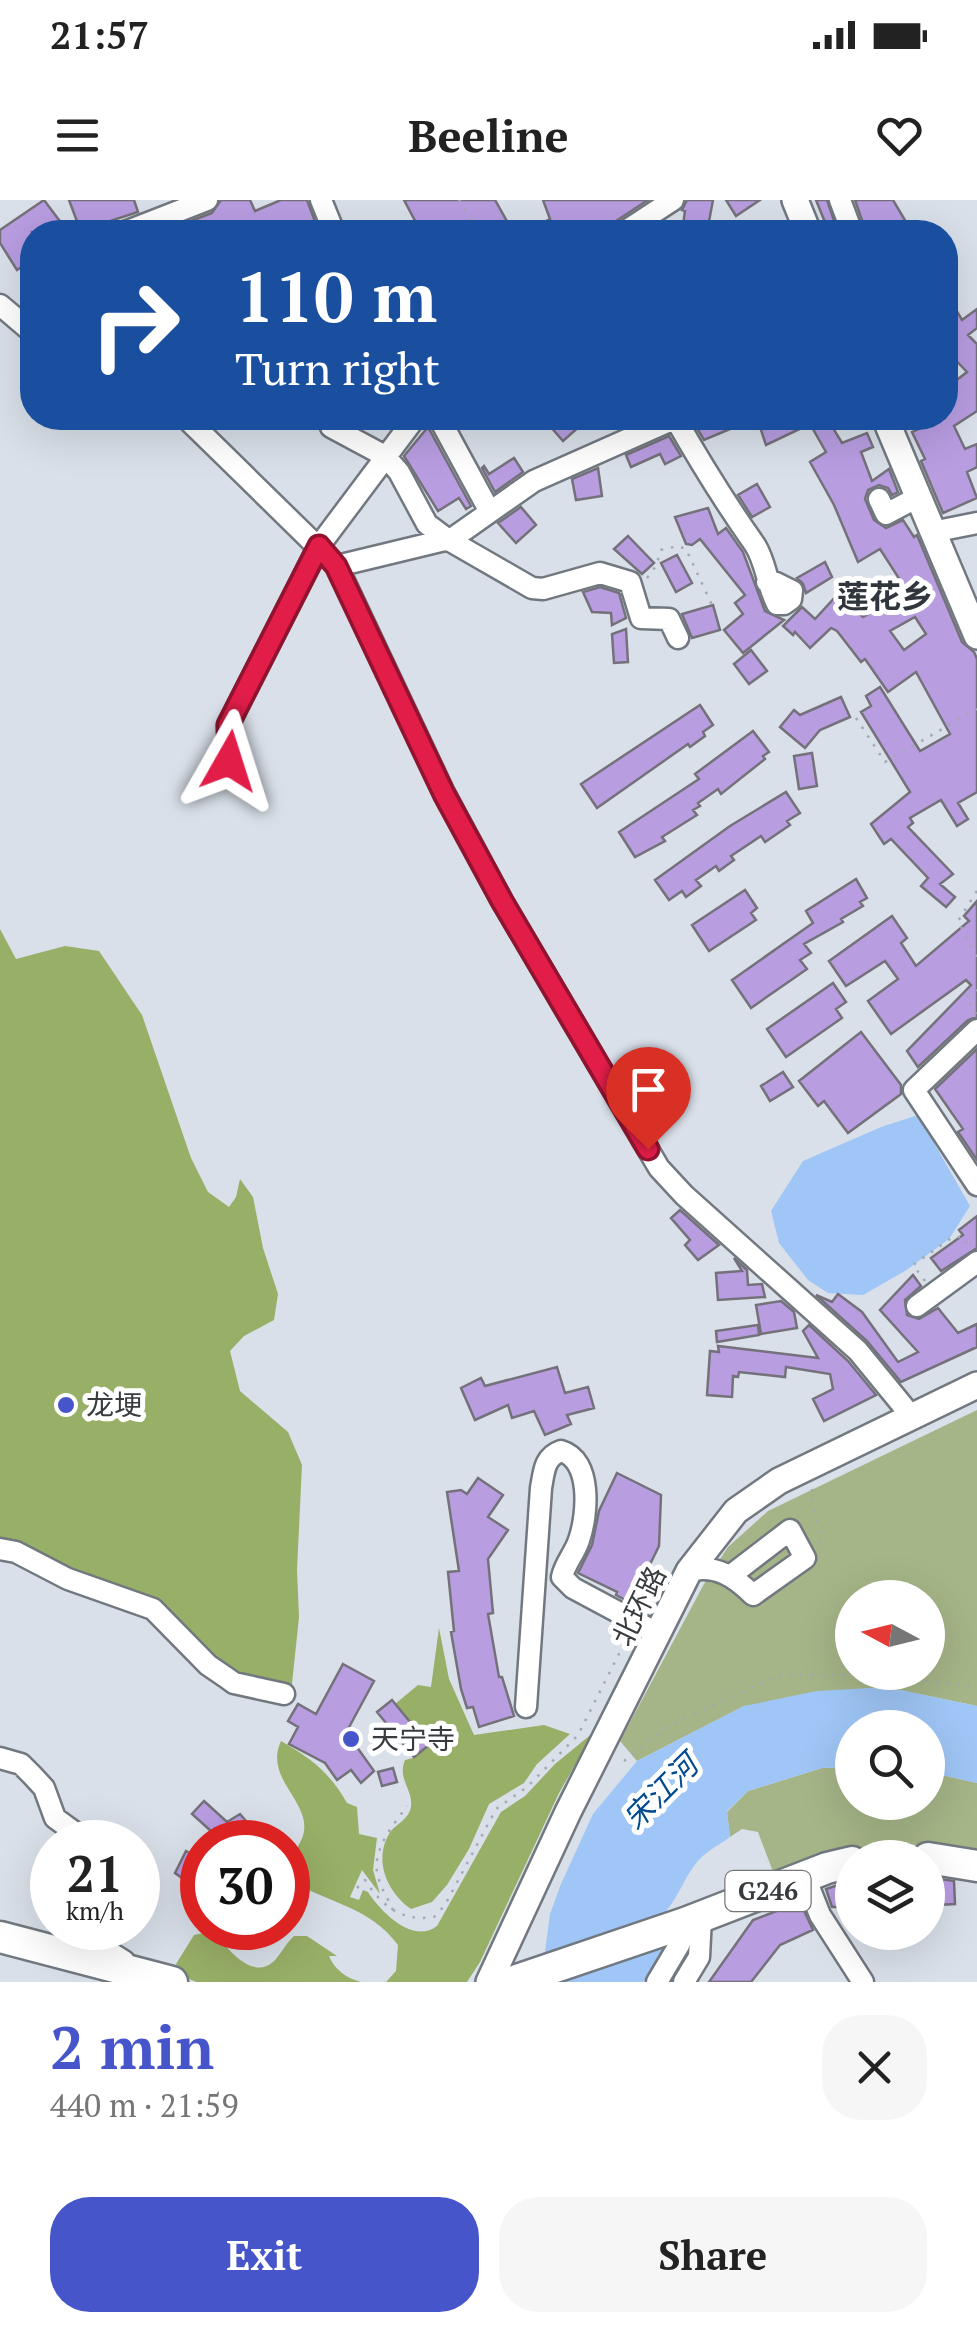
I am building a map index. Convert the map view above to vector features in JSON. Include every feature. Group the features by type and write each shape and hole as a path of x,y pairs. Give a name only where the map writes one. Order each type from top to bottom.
{"highway":[{"path":"945,1861 977,1866"},
{"name":"G246","path":"519,1980 835,1867"},
{"path":"0,1937 159,1978"}],"main road":[{"path":"890,430 977,636"},
{"name":"北环路","path":"490,1982 568,1812 689,1571 736,1511 765,1491 977,1386"}],"street":[{"path":"145,220 167,207 207,200"},
{"path":"642,220 673,200"},
{"path":"0,304 20,322"},
{"path":"198,430 336,566 444,794 502,901 659,1168 684,1195 858,1350 912,1417"},
{"path":"337,430 385,456 399,472 427,524 447,539 532,588 543,589 600,573 630,582 641,618 669,619 678,638"},
{"path":"229,761 228,725 319,546 406,430"},
{"path":"446,430 490,512"},
{"path":"336,566 447,539 534,481 649,430"},
{"path":"683,430 730,512 756,546 766,582"},
{"path":"879,499 886,514 918,497"},
{"path":"932,532 977,524"},
{"path":"977,1030 914,1090 977,1184"},
{"path":"925,1300 977,1260"},
{"path":"526,1707 541,1488 544,1466 552,1454 561,1451 574,1456 584,1484 582,1529 562,1577 573,1588 659,1634"},
{"path":"0,1549 16,1552 68,1579 153,1609 226,1678 284,1694"},
{"path":"689,1571 704,1567 730,1576"},
{"path":"0,1758 21,1764 32,1774 44,1788 58,1820"},
{"path":"805,1877 820,1916 863,1982"},
{"path":"657,1982 693,1920"},
{"path":"684,1982 699,1957 693,1920"},
{"path":"107,1950 159,1978"}],"path":[{"path":"633,586 648,577 661,550 678,546 691,555 712,605"},
{"path":"856,718 886,762 977,708"},
{"path":"977,891 958,920 977,958"},
{"path":"977,990 966,997 977,1016"},
{"path":"925,1300 913,1265 953,1237 962,1237 977,1260"},
{"path":"812,1488 820,1550"},
{"path":"357,1888 365,1880 394,1912 422,1919 434,1917 445,1906 496,1809 527,1787 578,1735 635,1621"},
{"path":"624,1761 670,1725 779,1676 880,1675 977,1688"},
{"path":"394,1912 379,1882 378,1858 387,1832 407,1806"}],"green space":[{"path":"0,929 16,959 65,946 99,951 142,1015 191,1158 208,1192 229,1207 240,1179 253,1197 263,1248 278,1294 274,1320 244,1336 230,1351 240,1391 288,1432 302,1465 299,1617 290,1703 256,1693 129,1598 0,1549"},
{"path":"977,1410 977,1706 900,1690 945,1690 945,1580 835,1580 835,1690 856,1690 744,1706 637,1761 620,1741 728,1547 768,1511"},
{"path":"439,1628 449,1679 474,1735 544,1725 570,1734 537,1764 524,1783 489,1804 447,1885 432,1902 411,1909 389,1884 383,1853 391,1831 410,1810 403,1773 405,1760 428,1745 395,1704 418,1685 431,1687"},
{"path":"594,1732 559,1793 467,1982 386,1982 396,1971 398,1945 363,1914 310,1890 310,1820 303,1820 279,1771 277,1757 281,1741 319,1767 347,1803 357,1807 359,1834 377,1838 373,1870 380,1894 362,1870 350,1897 359,1900 363,1890 368,1892 389,1916 418,1931 437,1926 501,1812 525,1796 555,1764"},
{"path":"835,1768 835,1820 945,1820 945,1776 977,1783 977,1855 945,1850 945,1840 835,1840 835,1856 775,1877 758,1832 742,1829 730,1837 727,1812 748,1791"},
{"path":"310,1938 337,1956 329,1956 342,1973 361,1982 196,1982 185,1977 176,1964 185,1950 230,1950 248,1964 265,1967 283,1950 310,1950"}],"water":[{"path":"918,1115 970,1206 949,1239 905,1271 863,1295 828,1293 808,1280 779,1243 771,1211 803,1161"},
{"name":"宋江河","path":"900,1690 977,1706 977,1783 945,1776 945,1710 835,1710 835,1768 748,1791 727,1811 730,1837 697,1862 666,1911 671,1942 643,1982 541,1982 550,1914 561,1884 593,1814 637,1761 744,1706 817,1691"}],"building":[{"path":"44,200 59,220 20,220 17,270 0,243 0,230"},
{"path":"69,200 134,200 138,212 113,220 76,220"},
{"path":"221,200 250,200 255,211 281,200 307,200 314,220 194,220 212,213"},
{"path":"404,200 495,200 506,220 415,220"},
{"path":"543,200 648,200 618,220 550,219"},
{"path":"687,200 713,200 709,220 684,220 682,210"},
{"path":"726,200 760,200 736,216"},
{"path":"816,200 827,200 834,220 824,220"},
{"path":"855,200 893,200 905,220 862,220"},
{"path":"977,309 977,328 968,335 977,344 977,411 958,423 958,379 967,372 958,363 958,313 962,320"},
{"path":"430,430 471,506 466,509 459,498 438,511 404,456"},
{"path":"553,430 575,430 563,441"},
{"path":"698,430 728,430 704,440"},
{"path":"761,430 797,430 766,445"},
{"path":"813,430 834,430 842,443 867,433 873,447 861,452 872,481 889,469 898,492 892,495 888,488 879,485 868,490 865,499 874,520 886,528 903,520 914,537 917,535 962,642 977,659 977,792 958,803 968,819 957,826 941,800 910,818 913,823 908,827 953,874 940,884 955,897 946,907 921,886 928,878 891,839 884,844 871,824 910,792 861,712 871,706 866,696 880,687 920,751 950,734 916,672 888,692 865,659 861,662 837,631 831,628 810,648 783,626 802,607 815,619 838,594 863,617 902,595 897,586 902,583 880,549 858,562 834,505 810,462 826,452","holes":["915,617 926,634 904,650 890,631"]},
{"path":"956,430 965,449 977,444 977,467 967,472 977,498 943,513 912,432"},
{"path":"669,436 681,456 665,464 660,454 631,467 626,455"},
{"path":"514,458 523,472 495,492 482,468 489,474"},
{"path":"598,468 602,496 576,500 572,479"},
{"path":"757,484 770,507 752,517 738,495"},
{"path":"521,507 536,525 516,543 498,523"},
{"path":"708,508 718,534 726,528 743,552 765,611 784,620 743,653 724,630 743,614 735,603 745,595 700,539 686,544 675,517"},
{"path":"628,536 654,563 642,574 614,549"},
{"path":"677,555 692,583 676,592 661,563"},
{"path":"825,562 832,577 806,593 797,578"},
{"path":"600,587 619,593 626,618 612,625 611,613 592,612 583,592"},
{"path":"713,605 720,630 692,638 682,614"},
{"path":"626,629 628,662 614,663 612,634"},
{"path":"751,650 767,671 749,684 734,664"},
{"path":"841,697 850,717 820,730 805,748 780,727 794,710 800,715"},
{"path":"700,705 713,725 703,732 705,736 597,808 581,784"},
{"path":"753,731 769,752 763,756 765,759 721,794 718,789 698,803 700,806 693,810 697,815 662,837 665,841 635,857 619,832 699,779 695,774"},
{"path":"812,753 817,786 799,789 794,756"},
{"path":"786,792 800,813 787,821 790,825 765,842 761,836 731,856 734,860 719,871 716,866 696,880 701,886 686,897 682,891 669,900 655,880 730,826"},
{"path":"856,879 867,898 860,902 863,906 804,944 811,953 800,960 807,969 751,1008 732,980 813,923 806,911"},
{"path":"745,890 757,908 751,913 756,920 709,951 692,925"},
{"path":"977,901 977,1017 968,1020 918,1067 907,1051 971,985 966,980 891,1034 868,1001 898,979 885,961 846,986 829,961 892,916 907,938 901,943 916,966 969,921 964,916"},
{"path":"833,983 846,1002 836,1009 842,1018 786,1057 767,1029"},
{"path":"861,1032 901,1085 901,1094 848,1133 824,1101 818,1106 799,1081"},
{"path":"977,1049 977,1160 958,1132 963,1129 935,1089"},
{"path":"783,1072 793,1087 770,1101 761,1086"},
{"path":"680,1210 719,1245 698,1260 685,1245 690,1240 671,1218"},
{"path":"977,1216 977,1248 941,1271 931,1258 963,1235 959,1230"},
{"path":"734,1258 747,1270 748,1285 762,1284 765,1297 718,1300 716,1273 742,1271"},
{"path":"913,1275 921,1286 905,1300 907,1315 919,1319 938,1308 958,1333 977,1324 977,1347 901,1382 867,1341 816,1295 832,1302 838,1294 862,1312 898,1362 918,1352 880,1310"},
{"path":"781,1301 794,1312 797,1328 761,1334 756,1305"},
{"path":"758,1325 759,1335 717,1342 716,1331"},
{"path":"809,1325 848,1361 876,1395 824,1421 813,1399 833,1389 830,1374 786,1367 785,1377 739,1372 738,1377 733,1376 732,1397 707,1395 710,1351 719,1352 718,1346 818,1358 803,1331"},
{"path":"557,1367 565,1393 588,1387 594,1408 567,1415 571,1424 545,1435 534,1411 512,1418 508,1405 475,1420 461,1388 481,1378 485,1386"},
{"path":"617,1473 661,1495 659,1546 631,1603 578,1573"},
{"path":"478,1478 503,1495 488,1517 508,1530 488,1559 493,1613 488,1614 499,1677 514,1716 479,1727 473,1707 467,1708 461,1689 451,1632 454,1631 448,1572 459,1571 447,1492 461,1490 467,1494"},
{"path":"343,1664 374,1681 341,1742 349,1736 374,1771 361,1783 351,1770 337,1780 325,1763 289,1744 298,1727 288,1721 298,1704 316,1714"},
{"path":"392,1700 429,1745 414,1757 377,1712"},
{"path":"393,1768 397,1782 382,1786 378,1772"},
{"path":"204,1801 225,1820 199,1820 192,1814"},
{"path":"945,1880 954,1881 955,1904 945,1905"},
{"path":"835,1886 835,1907 832,1907 826,1889"},
{"path":"800,1902 813,1930 780,1945 751,1982 709,1982 753,1920"}],"place":[{"name":"龙埂","path":"66,1405"},
{"name":"天宁寺","path":"351,1739"}],"district":[{"name":"莲花乡","path":"885,597"}],"route":[{"path":"229,761 228,725 319,546 336,566 444,794 502,901 648,1149"}]}
